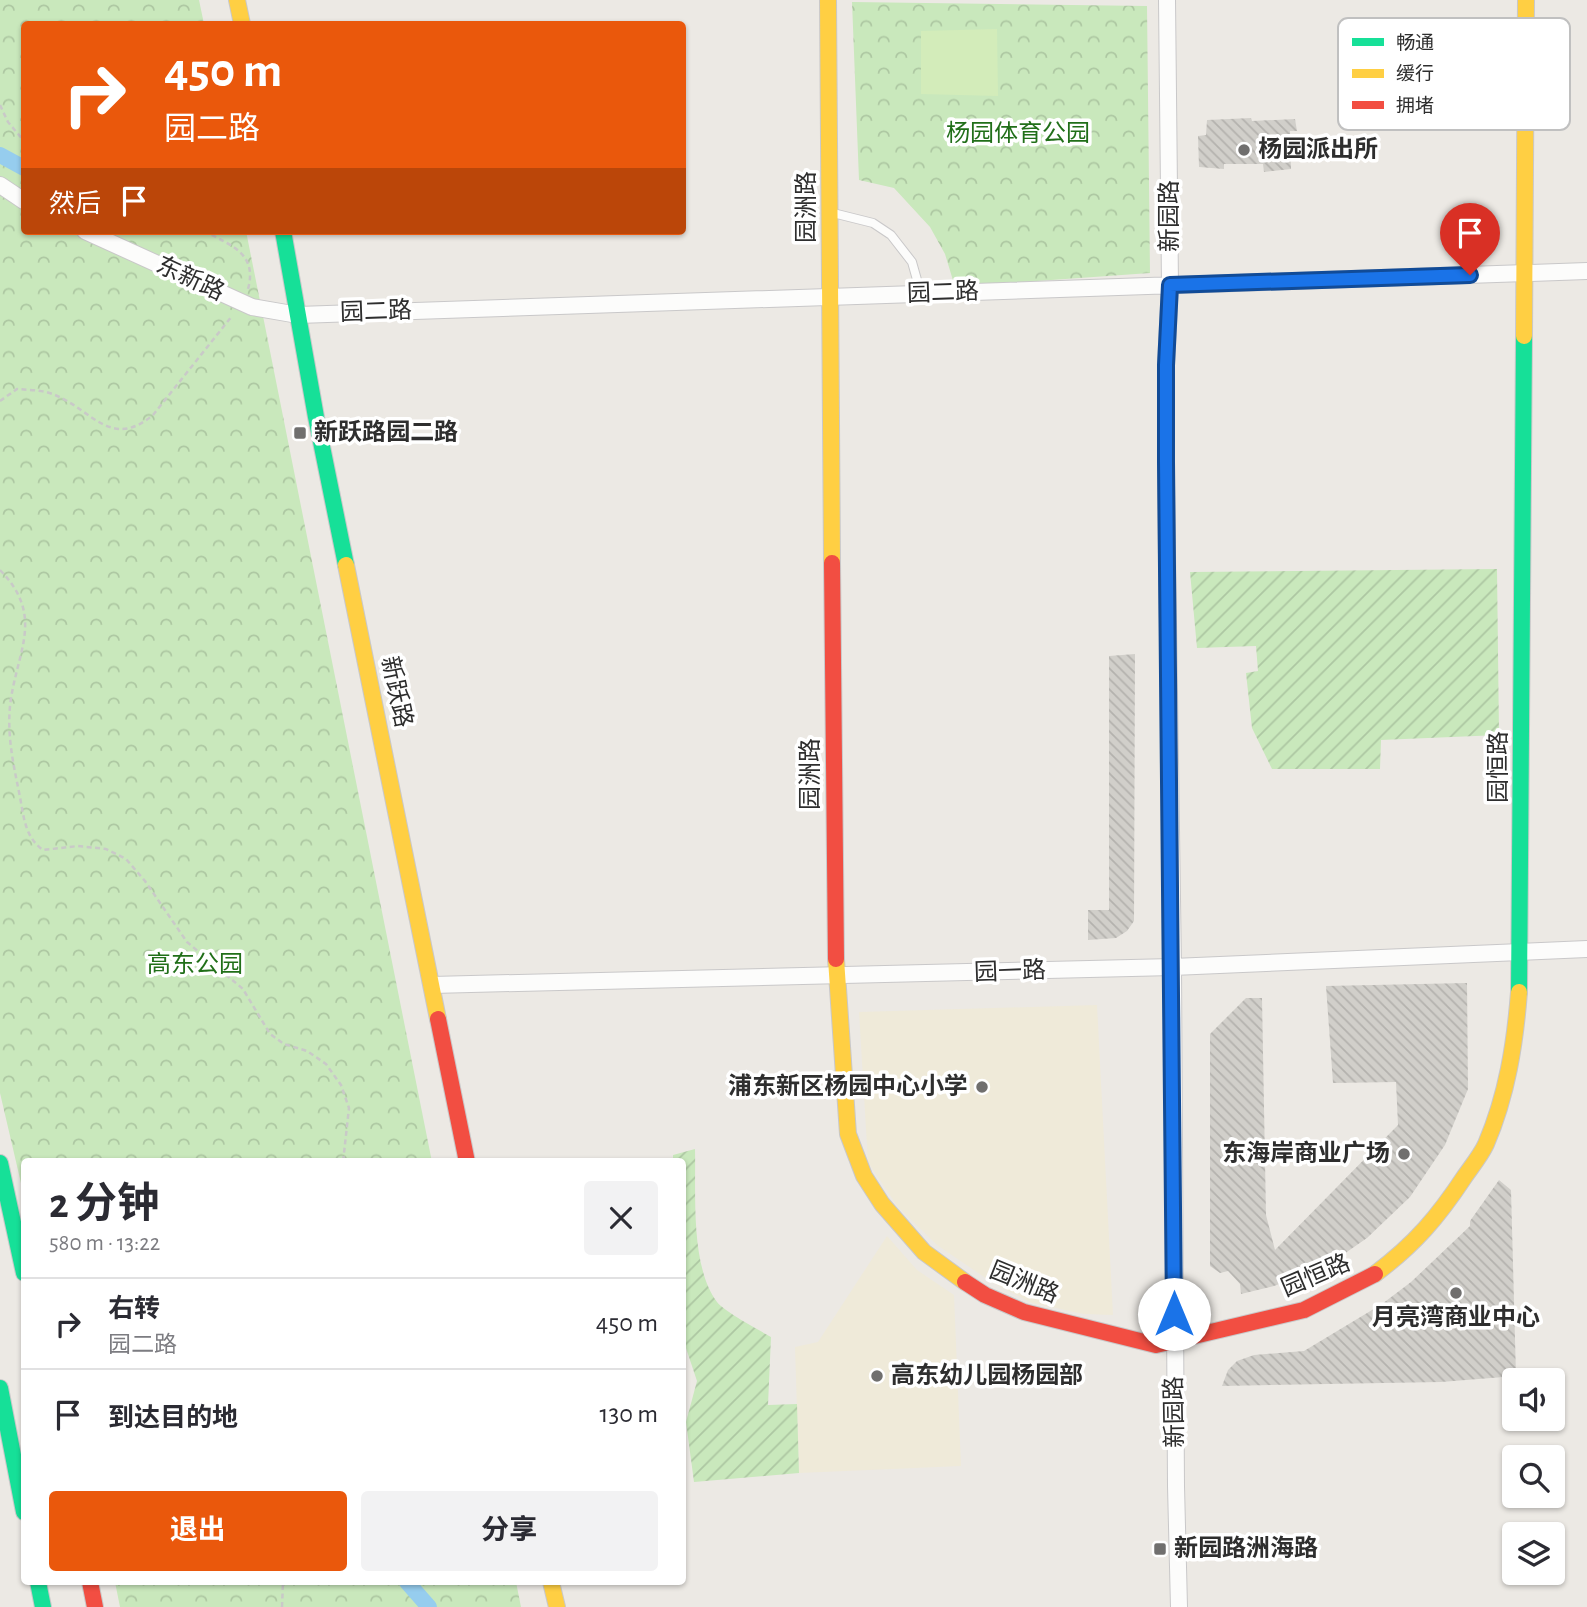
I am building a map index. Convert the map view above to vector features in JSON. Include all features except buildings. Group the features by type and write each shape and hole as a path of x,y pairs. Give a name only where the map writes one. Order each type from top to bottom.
{"main road":[{"path":"237,0 241,21"},
{"name":"园洲路","path":"828,0 835,937 848,1134 864,1176 902,1230 924,1252 985,1295 1024,1312 1134,1341 1156,1345 1174,1341"},
{"name":"园恒路","path":"1526,0 1526,18"},
{"name":"园恒路","path":"1174,1341 1304,1310 1370,1278 1407,1250 1447,1204 1485,1146 1497,1116 1515,1040 1521,951 1525,130"},
{"name":"新跃路","path":"284,235 316,417 466,1158"},
{"path":"0,1163 21,1259"},
{"path":"0,1388 21,1496"},
{"path":"39,1585 43,1607"},
{"path":"91,1585 95,1607"},
{"path":"552,1585 557,1607"}],"street":[{"name":"新园路","path":"1167,0 1170,285 1166,365 1166,473 1179,1607"},
{"path":"0,185 21,199"},
{"name":"东新路","path":"94,235 252,307 298,315"},
{"name":"园二路","path":"298,315 1587,271"},
{"name":"园一路","path":"432,985 1172,967 1587,949"}],"lane":[{"path":"830,213 873,223 891,235 912,262 921,294"}],"path":[{"path":"0,105 8,122 21,137"},
{"path":"0,401 17,389 55,394 100,424 118,429 138,427 153,415 230,319 249,287 250,267 240,250 212,235"},
{"path":"0,570 12,582 24,605 25,628 10,706 9,740 26,829 34,844 43,850 78,846 106,849 126,859 145,881 187,942 243,989 270,1034 284,1044 307,1051 326,1064 341,1085 349,1108 343,1158"},
{"path":"282,1607 283,1585"}],"shaded area":[{"name":"浦东新区杨园中心小学","path":"1097,1005 1113,1315 1084,1314 1032,1303 993,1283 937,1245 898,1207 868,1162 859,1012"},
{"name":"高东幼儿园杨园部","path":"887,1236 917,1270 954,1295 961,1466 799,1473 795,1347 818,1342"}],"green space":[{"name":"高东公园","path":"0,0 199,0 203,21 21,21 21,235 247,235 431,1158 21,1158 21,1183 0,1093"},
{"name":"杨园体育公园","path":"852,2 1147,6 1150,273 955,287 945,254 930,227 894,188 859,180"},
{"path":"997,29 998,96 921,94 921,31"},
{"path":"1497,569 1499,735 1381,740 1380,769 1272,769 1252,728 1246,673 1258,671 1256,646 1197,648 1190,572"},
{"path":"695,1149 696,1228 702,1269 708,1287 721,1306 771,1337 768,1405 797,1404 799,1473 694,1482 686,1422 697,1381 686,1348 686,1158 673,1158 673,1155"},
{"path":"116,1585 517,1585 521,1607 120,1607"}],"waterway":[{"path":"0,155 21,166"},
{"path":"410,1585 429,1607"}],"traffic: fast":[{"path":"284,235 346,565"},
{"path":"1519,992 1524,336"},
{"path":"0,1163 21,1259"},
{"path":"0,1388 21,1496"},
{"path":"39,1585 43,1607"}],"traffic: slow":[{"path":"237,0 241,21"},
{"path":"828,0 832,563"},
{"path":"1526,0 1526,18"},
{"path":"1524,336 1525,130"},
{"path":"346,565 438,1019"},
{"path":"836,959 848,1134 864,1176 882,1204 924,1252 965,1282"},
{"path":"1375,1274 1425,1229 1484,1148 1509,1069 1519,992"},
{"path":"552,1585 557,1607"}],"traffic: jam":[{"path":"832,563 836,959"},
{"path":"438,1019 466,1158"},
{"path":"965,1282 985,1295 1024,1312 1156,1345 1304,1310 1375,1274"},
{"path":"91,1585 95,1607"}],"place":[{"name":"杨园派出所","path":"1244,150"},
{"name":"新跃路园二路","path":"300,433"},
{"name":"浦东新区杨园中心小学","path":"982,1087"},
{"name":"东海岸商业广场","path":"1404,1154"},
{"name":"月亮湾商业中心","path":"1456,1293"},
{"name":"高东幼儿园杨园部","path":"877,1376"},
{"name":"新园路洲海路","path":"1160,1549"}],"route":[{"path":"1174,1314 1166,462 1166,365 1170,285 1470,275"}]}
